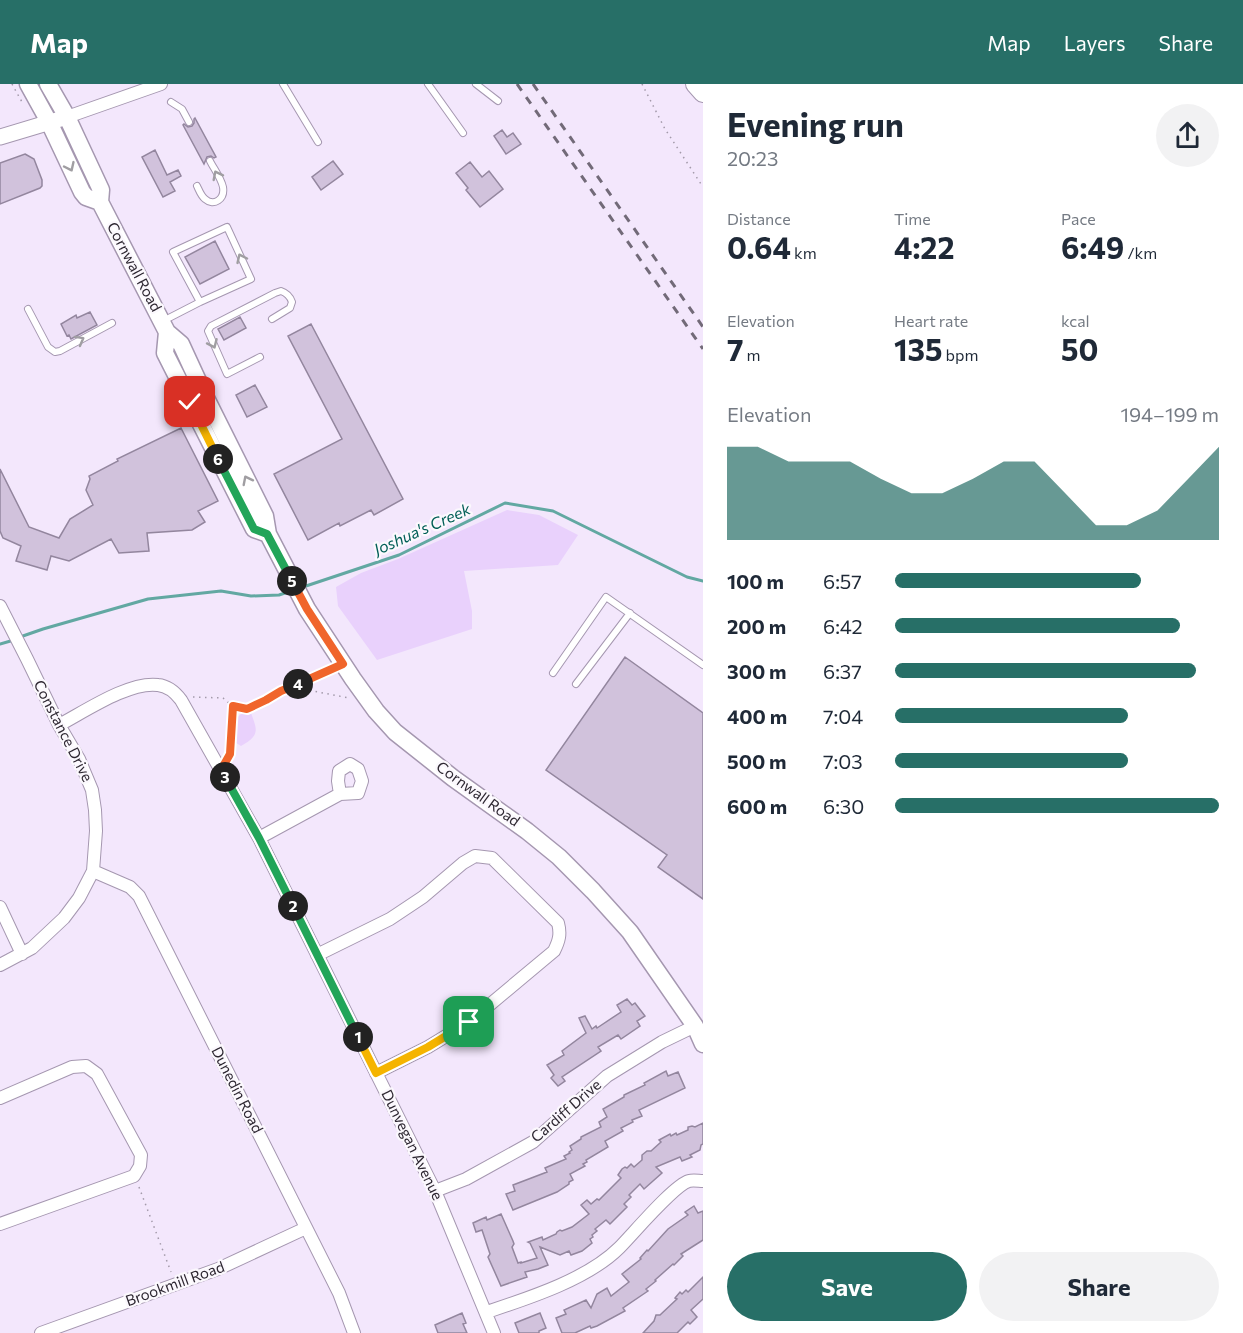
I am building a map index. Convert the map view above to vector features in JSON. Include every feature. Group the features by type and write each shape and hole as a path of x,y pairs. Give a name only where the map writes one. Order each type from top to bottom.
{"main road":[{"name":"Cornwall Road","path":"28,84 82,192 86,197 100,202"},
{"name":"Cornwall Road","path":"48,84 67,117 102,190 100,202 165,327 181,344 265,516 267,534 283,566 307,609 367,700 395,732 453,778 527,831 573,871 630,932 695,1026 703,1044"},
{"path":"695,84 703,93"}],"street":[{"path":"0,137 67,117 161,84"},
{"name":"Constance Drive","path":"0,965 32,948 64,918 79,898 93,870 96,831 92,790 79,759 59,725 2,611"},
{"name":"Dunvegan Avenue","path":"59,725 119,693 134,688 157,685 165,687 175,692 181,700 259,838 435,1191 494,1333"},
{"path":"259,838 340,794"},
{"path":"317,955 390,919 423,897 463,863 475,856 492,858 558,923 560,937 554,951 469,1022 428,1047 376,1073"},
{"name":"Dunedin Road","path":"93,870 130,887 139,896 339,1293 354,1333"},
{"path":"0,907 22,954"},
{"name":"Cardiff Drive","path":"435,1191 466,1179 533,1142 607,1076 662,1042 695,1026"},
{"path":"0,1098 72,1067 86,1066 97,1074 141,1155 140,1166 134,1176 0,1224"},
{"path":"487,1312 588,1272 617,1250 677,1189 690,1180 703,1181"},
{"name":"Brookmill Road","path":"41,1333 218,1269 306,1228"}],"lane":[{"path":"283,84 318,142"},
{"path":"428,84 463,133"},
{"path":"476,84 498,100"},
{"path":"171,102 182,109 189,122"},
{"path":"197,186 208,201 219,200 222,196 222,185 210,161"},
{"path":"165,327 200,302 251,279 227,227 173,252 200,302"},
{"path":"260,357 227,374 208,331 211,326 274,293 280,291 286,293 291,297 290,308 272,318"},
{"path":"28,309 48,347 55,352 112,323"},
{"path":"553,673 606,597 703,665"},
{"path":"576,684 630,614"}],"path":[{"path":"642,84 665,129 703,187"},
{"path":"181,700 194,697 223,698 233,706 247,709 343,664"},
{"path":"291,687 367,700"},
{"path":"221,770 230,754 233,706"},
{"path":"134,1176 176,1284"}],"shaded area":[{"path":"507,510 539,515 578,535 558,565 464,571 472,611 472,629 377,660 338,606 336,587 361,573 398,559"},
{"path":"250,710 256,731 252,739 241,746 233,741 233,721"}],"building":[{"path":"195,118 216,157 207,157 204,164 183,125 192,126"},
{"path":"502,130 507,137 513,133 521,144 506,154 494,136"},
{"path":"155,150 167,175 178,170 181,176 170,182 175,191 163,197 142,157"},
{"path":"25,154 34,159 42,186 0,204 0,163"},
{"path":"333,161 343,174 321,190 312,177"},
{"path":"470,162 482,177 489,171 503,189 480,207 456,173"},
{"path":"215,241 229,269 200,284 185,257"},
{"path":"90,312 97,325 71,339 69,335 67,336 61,324 76,315 77,318"},
{"path":"240,317 246,328 224,340 218,329"},
{"path":"311,324 403,499 374,515 371,510 340,526 339,523 308,540 274,474 342,439 288,336"},
{"path":"255,385 267,407 247,417 236,395"},
{"path":"181,428 218,501 198,511 205,522 192,530 147,533 149,551 119,553 111,539 69,561 51,556 47,570 16,561 21,546 3,538 0,531 0,469 29,527 59,538 70,519 93,505 86,490 89,476 118,461 117,459"},
{"path":"625,657 703,713 703,899 658,867 667,855 546,770"},
{"path":"627,999 632,1005 635,1003 645,1016 637,1021 640,1026 621,1039 618,1035 598,1047 601,1051 562,1077 565,1081 558,1086 551,1078 554,1075 547,1065 564,1055 562,1051 586,1033 579,1018 585,1016 592,1029 596,1026 597,1028 621,1012 617,1005"},
{"path":"666,1071 668,1076 678,1072 685,1088 639,1110 642,1116 632,1120 633,1122 621,1128 623,1131 605,1141 608,1147 586,1160 587,1162 583,1164 585,1166 570,1174 573,1180 569,1184 557,1192 513,1210 506,1194 515,1191 513,1185 547,1172 545,1168 566,1159 564,1156 572,1150 570,1146 581,1137 601,1127 599,1122 607,1117 603,1109"},
{"path":"703,1123 703,1144 700,1150 690,1155 692,1157 682,1161 680,1157 656,1167 662,1173 644,1189 640,1184 629,1195 631,1197 624,1204 627,1207 610,1224 606,1220 595,1229 597,1231 590,1239 592,1243 582,1251 571,1255 569,1251 560,1255 540,1247 548,1265 525,1272 527,1277 501,1286 488,1257 490,1254 482,1230 476,1232 473,1223 501,1214 513,1241 512,1247 518,1263 537,1258 528,1242 542,1237 543,1240 560,1230 572,1227 589,1214 581,1205 587,1200 591,1204 599,1200 621,1178 618,1175 622,1169 631,1164 634,1167 642,1160 642,1155 661,1142 659,1140 670,1134 671,1136 676,1133 677,1135 688,1130 688,1127 695,1127"},
{"path":"694,1206 698,1213 703,1211 703,1240 681,1254 683,1256 674,1265 646,1289 648,1291 623,1308 625,1311 597,1326 591,1328 590,1326 575,1333 562,1333 556,1318 566,1314 564,1310 586,1300 591,1308 597,1294 607,1288 611,1296 629,1282 622,1274 641,1259 668,1229 688,1215 685,1212"},
{"path":"703,1277 703,1299 691,1310 697,1317 690,1324 688,1322 677,1333 643,1333 654,1321 656,1315 660,1315 677,1299 675,1298 680,1292 682,1294 686,1290 688,1292"},
{"path":"462,1313 467,1333 438,1333 435,1325"},
{"path":"540,1313 546,1328 539,1333 519,1333 515,1323"}],"waterway":[{"name":"Joshua's Creek","path":"303,587 399,555 505,503 553,511 687,577 703,581"},
{"name":"Joshua's Creek","path":"20,637 148,599 221,591 251,596 279,595 291,591"},
{"name":"Joshua's Creek","path":"0,644 14,640"}],"railway":[{"path":"517,84 703,349"},
{"path":"533,84 703,327"}],"route":[{"path":"190,402 254,529 267,534 307,609 343,664 281,691 247,709 233,706 230,754 221,770 259,838 376,1073 428,1047 469,1022"}]}
